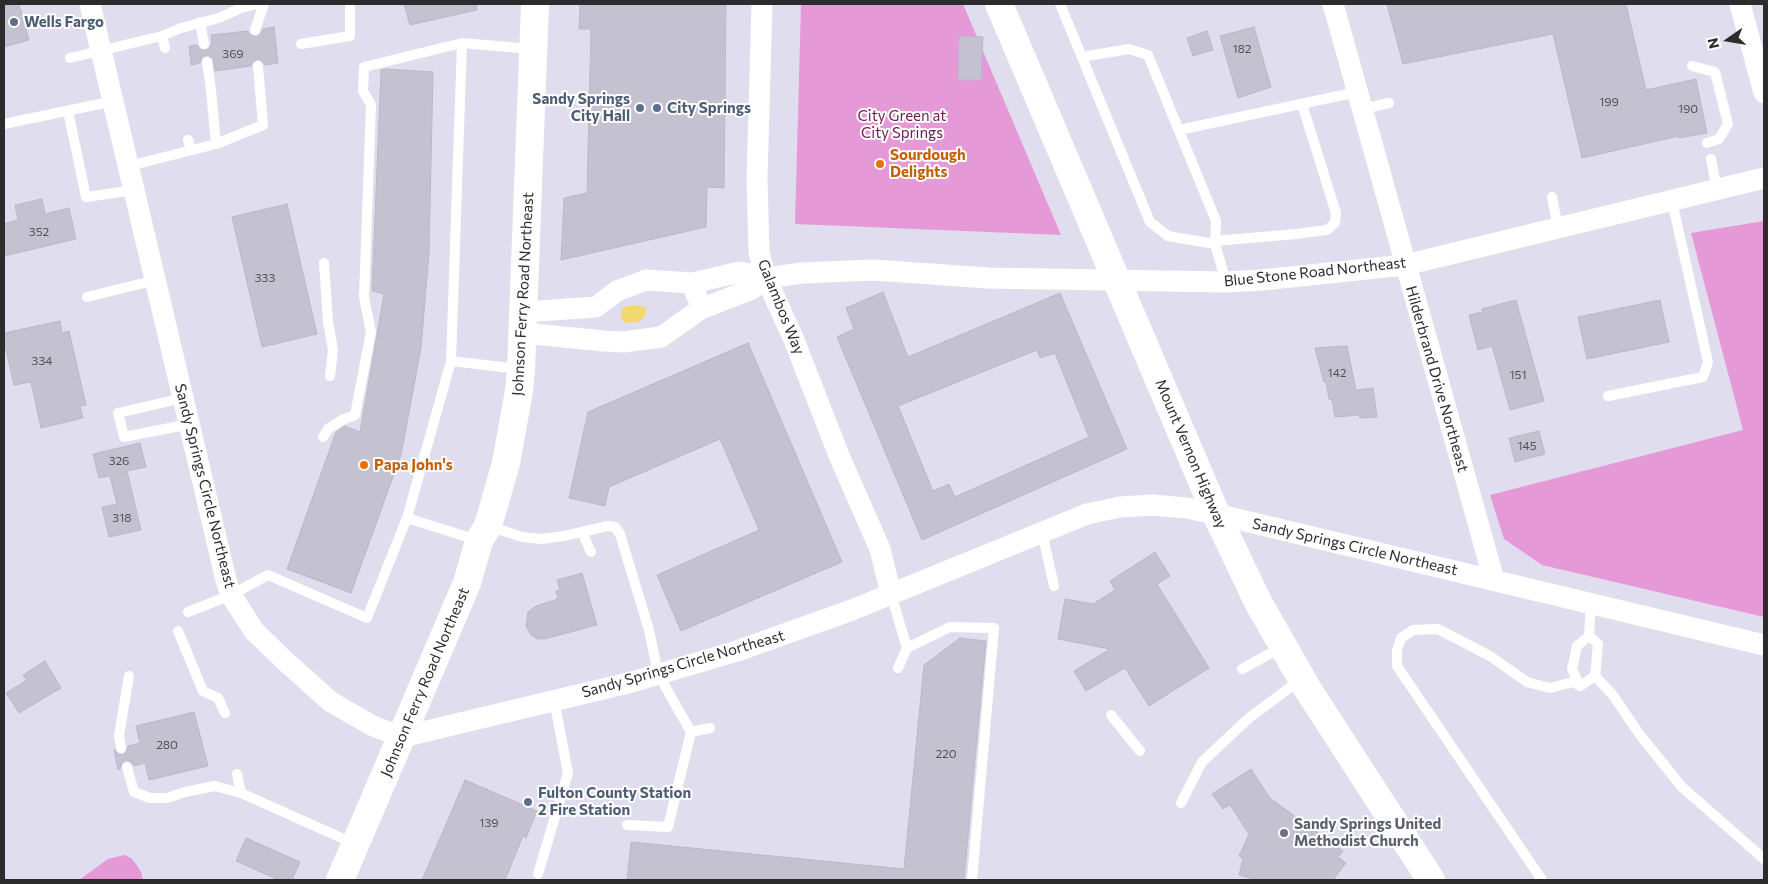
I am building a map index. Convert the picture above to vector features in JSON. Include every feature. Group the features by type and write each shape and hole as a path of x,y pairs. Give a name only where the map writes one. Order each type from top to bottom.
{"street":[{"name":"Sandy Springs Circle Northeast","path":"90,4 231,595 254,631 284,660 331,702 373,726 402,737 658,674 737,651 852,610 1087,514 1120,507 1153,505 1186,508 1216,514 1764,645"},
{"name":"Johnson Ferry Road Northeast","path":"340,880 467,583 506,464 521,369 535,4"},
{"name":"Galambos Way","path":"762,4 757,188 759,252 766,278 794,340 840,458 880,549 890,594"},
{"name":"Mount Vernon Highway","path":"999,4 1216,514 1258,602 1302,679 1431,880"},
{"name":"Hilderbrand Drive Northeast","path":"1333,4 1494,580"},
{"path":"1740,4 1758,45 1764,93"},
{"name":"Blue Stone Road Northeast","path":"596,306 617,291 646,280 692,284 740,272 766,278 802,273 874,270 988,278 1226,282 1405,265 1764,178"},
{"name":"Blue Stone Road Northeast","path":"523,323 604,341 624,342 661,337 700,309 752,289 766,278"},
{"path":"692,284 700,309"},
{"path":"523,323 596,306 604,341"}],"lane":[{"path":"70,58 162,36 200,22 219,18 241,6 257,4"},
{"path":"255,30 264,4"},
{"path":"301,44 350,36 350,4"},
{"path":"1060,4 1150,222 1168,236 1215,243 1327,230 1335,224 1336,213 1302,104"},
{"path":"200,22 204,44"},
{"path":"162,36 165,48"},
{"path":"323,437 328,429 342,420 355,415 371,332 364,297 371,105 363,91 364,67 462,43 533,49"},
{"path":"188,612 231,595 268,575 367,618 407,518 451,361 462,43"},
{"path":"1082,56 1129,49 1148,55 1216,221 1215,243 1226,282"},
{"path":"207,62 216,144"},
{"path":"129,166 190,145 216,144 263,125 258,66"},
{"path":"1692,66 1715,72 1728,124 1719,140 1708,143"},
{"path":"1179,130 1302,104 1360,100 1389,103"},
{"path":"4,124 114,101"},
{"path":"68,110 86,197 134,190"},
{"path":"1711,159 1717,190"},
{"path":"1552,197 1558,228"},
{"path":"1608,396 1702,377 1708,362 1672,201"},
{"path":"324,263 328,322 333,350 330,376"},
{"path":"87,297 156,280"},
{"path":"451,361 521,369"},
{"path":"183,398 118,413 124,436 190,424"},
{"path":"407,518 484,533 540,539 564,536 608,526 615,527 620,534 649,630 658,674 691,732 668,827 627,825"},
{"path":"582,532 591,552"},
{"path":"1042,532 1054,586"},
{"path":"890,594 907,648"},
{"path":"1580,686 1572,669 1576,646 1589,636 1591,603"},
{"path":"898,668 907,648 950,627 994,628 972,880"},
{"path":"1542,880 1397,666 1397,650 1401,638 1413,630 1438,629 1490,656 1528,682 1550,688 1573,682 1580,686"},
{"path":"178,631 203,691 218,698 225,714"},
{"path":"1589,636 1598,644 1595,676 1612,694 1640,735 1682,787 1764,859"},
{"path":"1242,669 1283,647"},
{"path":"121,748 119,735 129,676"},
{"path":"1580,686 1595,676"},
{"path":"1181,802 1202,762 1249,718 1302,679"},
{"path":"538,874 568,773 554,700"},
{"path":"1111,715 1140,751"},
{"path":"691,732 710,728"},
{"path":"126,767 134,792 150,798 167,798 184,792 215,786 241,792 356,844"},
{"path":"237,774 241,792"}],"green space":[{"name":"City Green at City Springs","path":"801,4 963,4 1061,235 795,224"},
{"path":"1764,221 1764,617 1542,565 1504,539 1490,495 1743,430 1691,233"},
{"path":"124,855 131,858 136,864 143,880 79,880 108,859"}],"shaded area":[{"path":"635,305 646,308 645,316 639,322 625,323 621,318 621,310 627,306"}],"building":[{"name":"Wells Fargo","path":"4,4 19,4 29,40 4,47"},
{"path":"404,4 476,4 477,10 410,25"},
{"name":"City Springs","path":"580,4 726,4 724,188 707,187 706,227 561,260 564,198 587,193 591,29 579,29"},
{"path":"1387,4 1626,4 1646,90 1696,79 1707,133 1679,138 1679,136 1582,158 1553,34 1403,64"},
{"path":"274,27 278,63 265,65 261,60 257,59 251,66 215,71 213,58 207,55 202,57 200,63 191,65 189,46 197,45 201,50 208,50 212,43 211,35 248,31 250,35 256,37 260,35 263,29"},
{"path":"1254,27 1271,87 1238,98 1220,36"},
{"path":"1207,31 1213,50 1193,56 1187,38"},
{"path":"959,36 983,37 981,80 958,80"},
{"path":"381,70 433,72 429,253 421,348 401,455 351,593 287,569 336,432 345,426 360,432 384,294 372,291"},
{"path":"42,199 45,214 69,208 76,239 4,256 4,224 18,220 15,205"},
{"path":"287,204 317,334 262,347 232,217"},
{"path":"883,292 908,357 1060,293 1127,449 922,540 837,337 854,329 846,308","holes":["1037,350 1040,358 1055,353 1089,437 955,497 949,484 933,491 898,406"]},
{"path":"1516,300 1544,401 1510,410 1492,346 1478,350 1469,315 1483,312 1482,309"},
{"path":"1660,300 1669,342 1587,359 1578,317"},
{"path":"60,321 62,333 69,331 86,405 80,406 83,418 41,428 31,382 14,385 4,341 4,333"},
{"path":"748,343 842,562 681,631 657,575 759,530 720,439 609,487 605,506 569,498 588,412"},
{"path":"1347,346 1356,390 1373,388 1377,417 1360,418 1359,415 1335,417 1332,400 1329,399 1326,382 1324,382 1315,348"},
{"path":"1539,431 1545,454 1515,462 1509,438"},
{"path":"140,443 146,467 127,471 141,530 109,537 102,507 117,504 110,476 99,478 93,454"},
{"path":"1155,552 1170,576 1157,584 1209,668 1149,706 1125,668 1086,691 1074,671 1110,649 1058,639 1065,599 1093,604 1115,590 1110,581"},
{"path":"582,573 597,625 544,639 538,639 531,635 526,626 528,612 536,606 558,599 556,591 560,590 557,580"},
{"path":"960,638 986,641 964,880 627,880 631,842 904,869 924,665"},
{"path":"45,661 61,688 19,713 6,693 27,680 23,675"},
{"path":"194,712 208,766 149,780 145,763 134,766 126,760 118,770 114,749 118,754 123,755 127,751 128,746 140,743 136,726"},
{"name":"Sandy Springs United Methodist Church","path":"1251,769 1270,798 1343,851 1338,857 1346,863 1333,880 1258,880 1239,875 1243,859 1239,856 1249,834 1230,805 1223,809 1212,794"},
{"path":"465,780 537,811 526,838 523,836 505,880 422,880"},
{"path":"246,838 300,862 292,880 279,880 236,861"}],"place":[{"name":"Wells Fargo","path":"14,22"},
{"name":"Sandy Springs City Hall","path":"640,108"},
{"name":"City Springs","path":"657,108"},
{"name":"Sourdough Delights","path":"880,164"},
{"name":"Papa John's","path":"364,465"},
{"name":"Fulton County Station 2 Fire Station","path":"528,802"},
{"name":"Sandy Springs United Methodist Church","path":"1284,833"}]}
